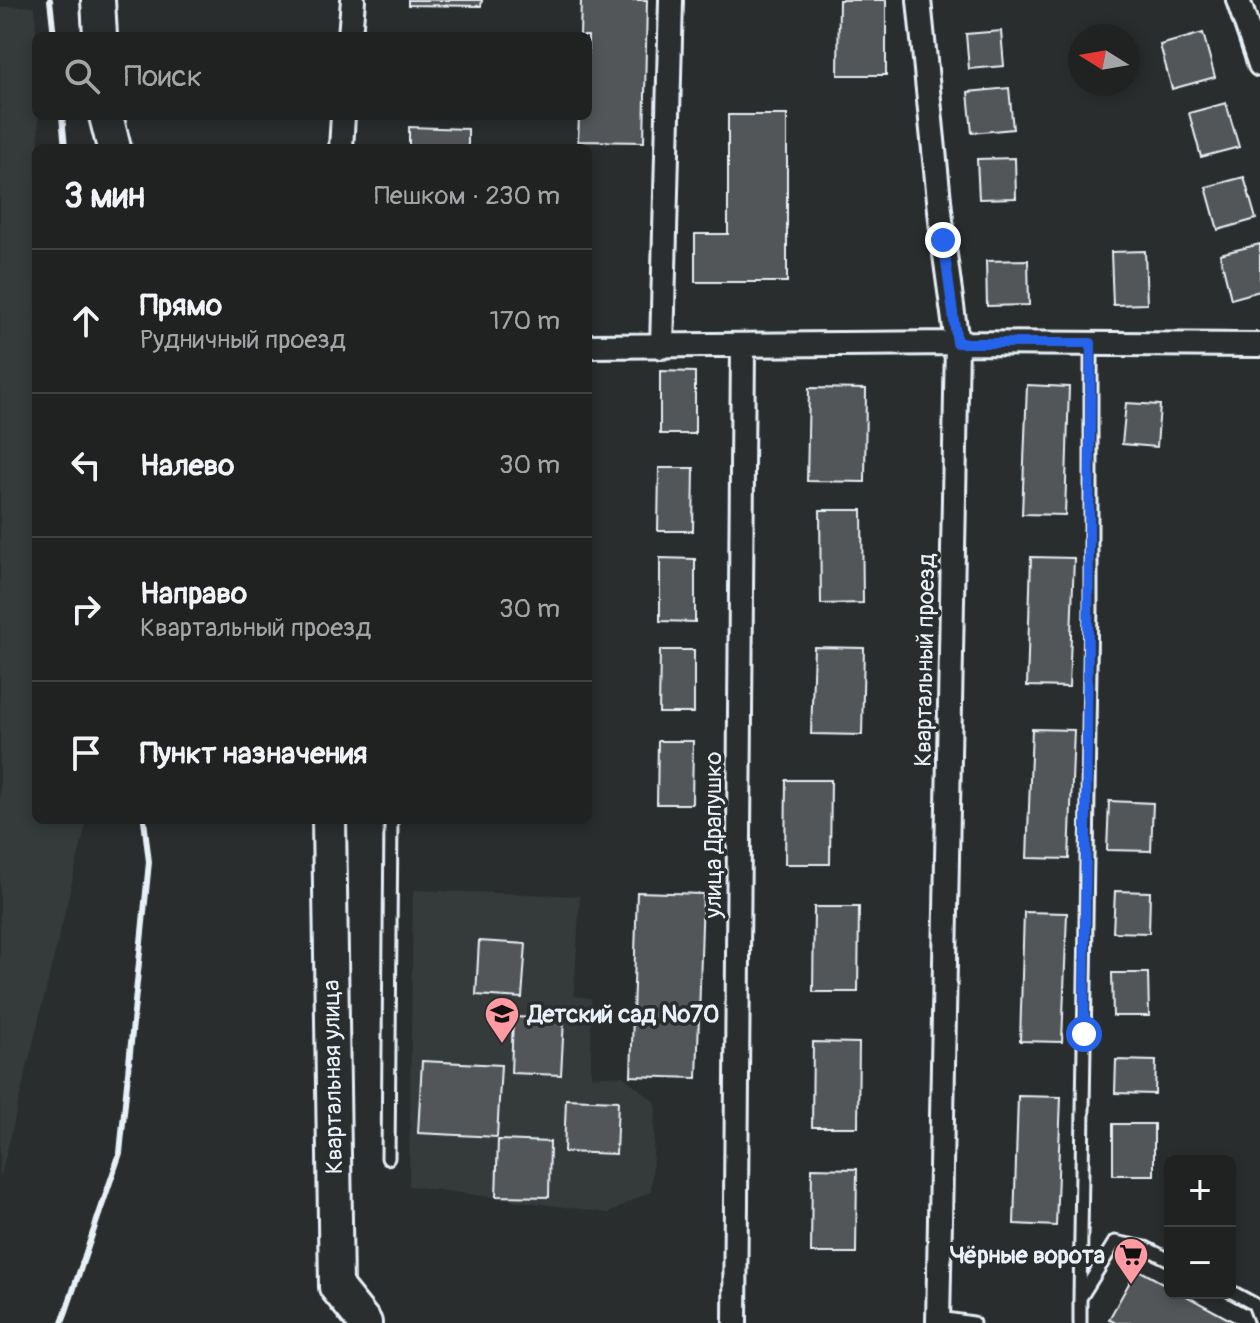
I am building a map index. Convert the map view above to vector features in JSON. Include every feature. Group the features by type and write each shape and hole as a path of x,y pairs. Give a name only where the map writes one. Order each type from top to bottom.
{"street":[{"path":"98,0 100,32"},
{"path":"350,32 353,0"},
{"path":"662,347 671,0"},
{"name":"Квартальный проезд","path":"919,0 943,240 957,343 938,1320"},
{"path":"1238,0 1260,65"},
{"path":"107,120 113,144"},
{"path":"341,144 343,120"},
{"path":"592,346 957,343 1260,345"},
{"name":"улица Драпушко","path":"735,1323 743,347"},
{"name":"Квартальная улица","path":"329,824 336,1287 365,1323"}],"lane":[{"path":"1080,1323 1091,606 1091,343"},
{"path":"388,1158 391,824"},
{"path":"1080,1298 1115,1242 1146,1248 1164,1257"},
{"path":"1236,1294 1254,1304 1260,1320"},
{"path":"938,1320 973,1323"}],"shaded area":[{"path":"35,6 32,120 38,120 39,144 32,144 32,824 86,824 0,1179 0,7"},
{"name":"Детский сад №70","path":"413,890 580,896 574,996 591,998 591,1076 623,1076 656,1103 651,1191 609,1213 409,1186"}],"building":[{"path":"408,0 482,0 481,6 408,5"},
{"path":"581,0 647,0 644,142 578,141 579,120 592,120 592,32 580,32"},
{"path":"839,0 886,0 886,75 838,75"},
{"path":"1001,31 1004,66 969,69 966,34"},
{"path":"1203,33 1215,77 1172,89 1160,45"},
{"path":"1009,88 1013,129 972,133 968,92"},
{"path":"1226,103 1239,147 1201,157 1189,113"},
{"path":"728,115 787,115 787,282 695,282 695,234 728,234"},
{"path":"409,127 468,129 468,144 409,144"},
{"path":"1015,158 1016,198 979,199 977,159"},
{"path":"1244,177 1256,219 1218,230 1206,187"},
{"path":"1260,244 1260,291 1231,299 1220,254"},
{"path":"1145,251 1147,304 1113,305 1111,252"},
{"path":"1028,260 1029,305 987,306 986,261"},
{"path":"660,371 695,372 695,434 660,434"},
{"path":"1027,385 1069,387 1065,515 1022,514"},
{"path":"809,388 866,389 865,482 807,481"},
{"path":"1126,403 1160,405 1157,447 1122,444"},
{"path":"659,468 694,468 693,531 658,531"},
{"path":"820,510 862,510 863,603 821,604"},
{"path":"1031,557 1074,558 1069,687 1027,686"},
{"path":"660,558 695,559 695,622 660,621"},
{"path":"814,647 864,648 862,735 811,734"},
{"path":"660,650 694,650 694,713 659,713"},
{"path":"1032,729 1074,730 1069,859 1027,858"},
{"path":"658,741 693,741 692,804 657,804"},
{"path":"786,780 831,780 830,864 785,864"},
{"path":"1109,801 1153,803 1151,851 1107,850"},
{"path":"1115,891 1150,892 1149,933 1113,932"},
{"path":"637,892 703,894 697,1078 631,1076"},
{"path":"814,907 859,907 858,992 813,992"},
{"path":"1024,912 1067,913 1062,1042 1020,1041"},
{"path":"479,941 526,944 522,998 476,995"},
{"path":"1112,973 1148,973 1149,1016 1113,1016"},
{"path":"513,1017 564,1019 561,1075 511,1073"},
{"path":"813,1042 859,1043 858,1127 812,1127"},
{"path":"1116,1060 1156,1061 1155,1094 1115,1093"},
{"path":"422,1061 501,1065 497,1137 418,1133"},
{"path":"1018,1096 1061,1097 1056,1226 1014,1224"},
{"path":"566,1099 618,1101 616,1154 564,1152"},
{"path":"1113,1124 1154,1124 1154,1175 1113,1175"},
{"path":"498,1140 550,1142 549,1197 496,1196"},
{"path":"812,1168 857,1169 856,1253 811,1253"},
{"path":"1137,1269 1164,1284 1164,1299 1192,1299 1236,1323 1116,1323 1109,1319"}],"railway":[{"path":"50,0 54,32"},
{"path":"62,120 65,144"},
{"path":"62,1323 120,1153 149,862 144,824"}],"place":[{"name":"Детский сад №70","path":"502,1045"},
{"name":"Чёрные ворота","path":"1131,1286"}],"route":[{"path":"943,240 957,343 1091,343 1091,606 1084,1034"}]}
